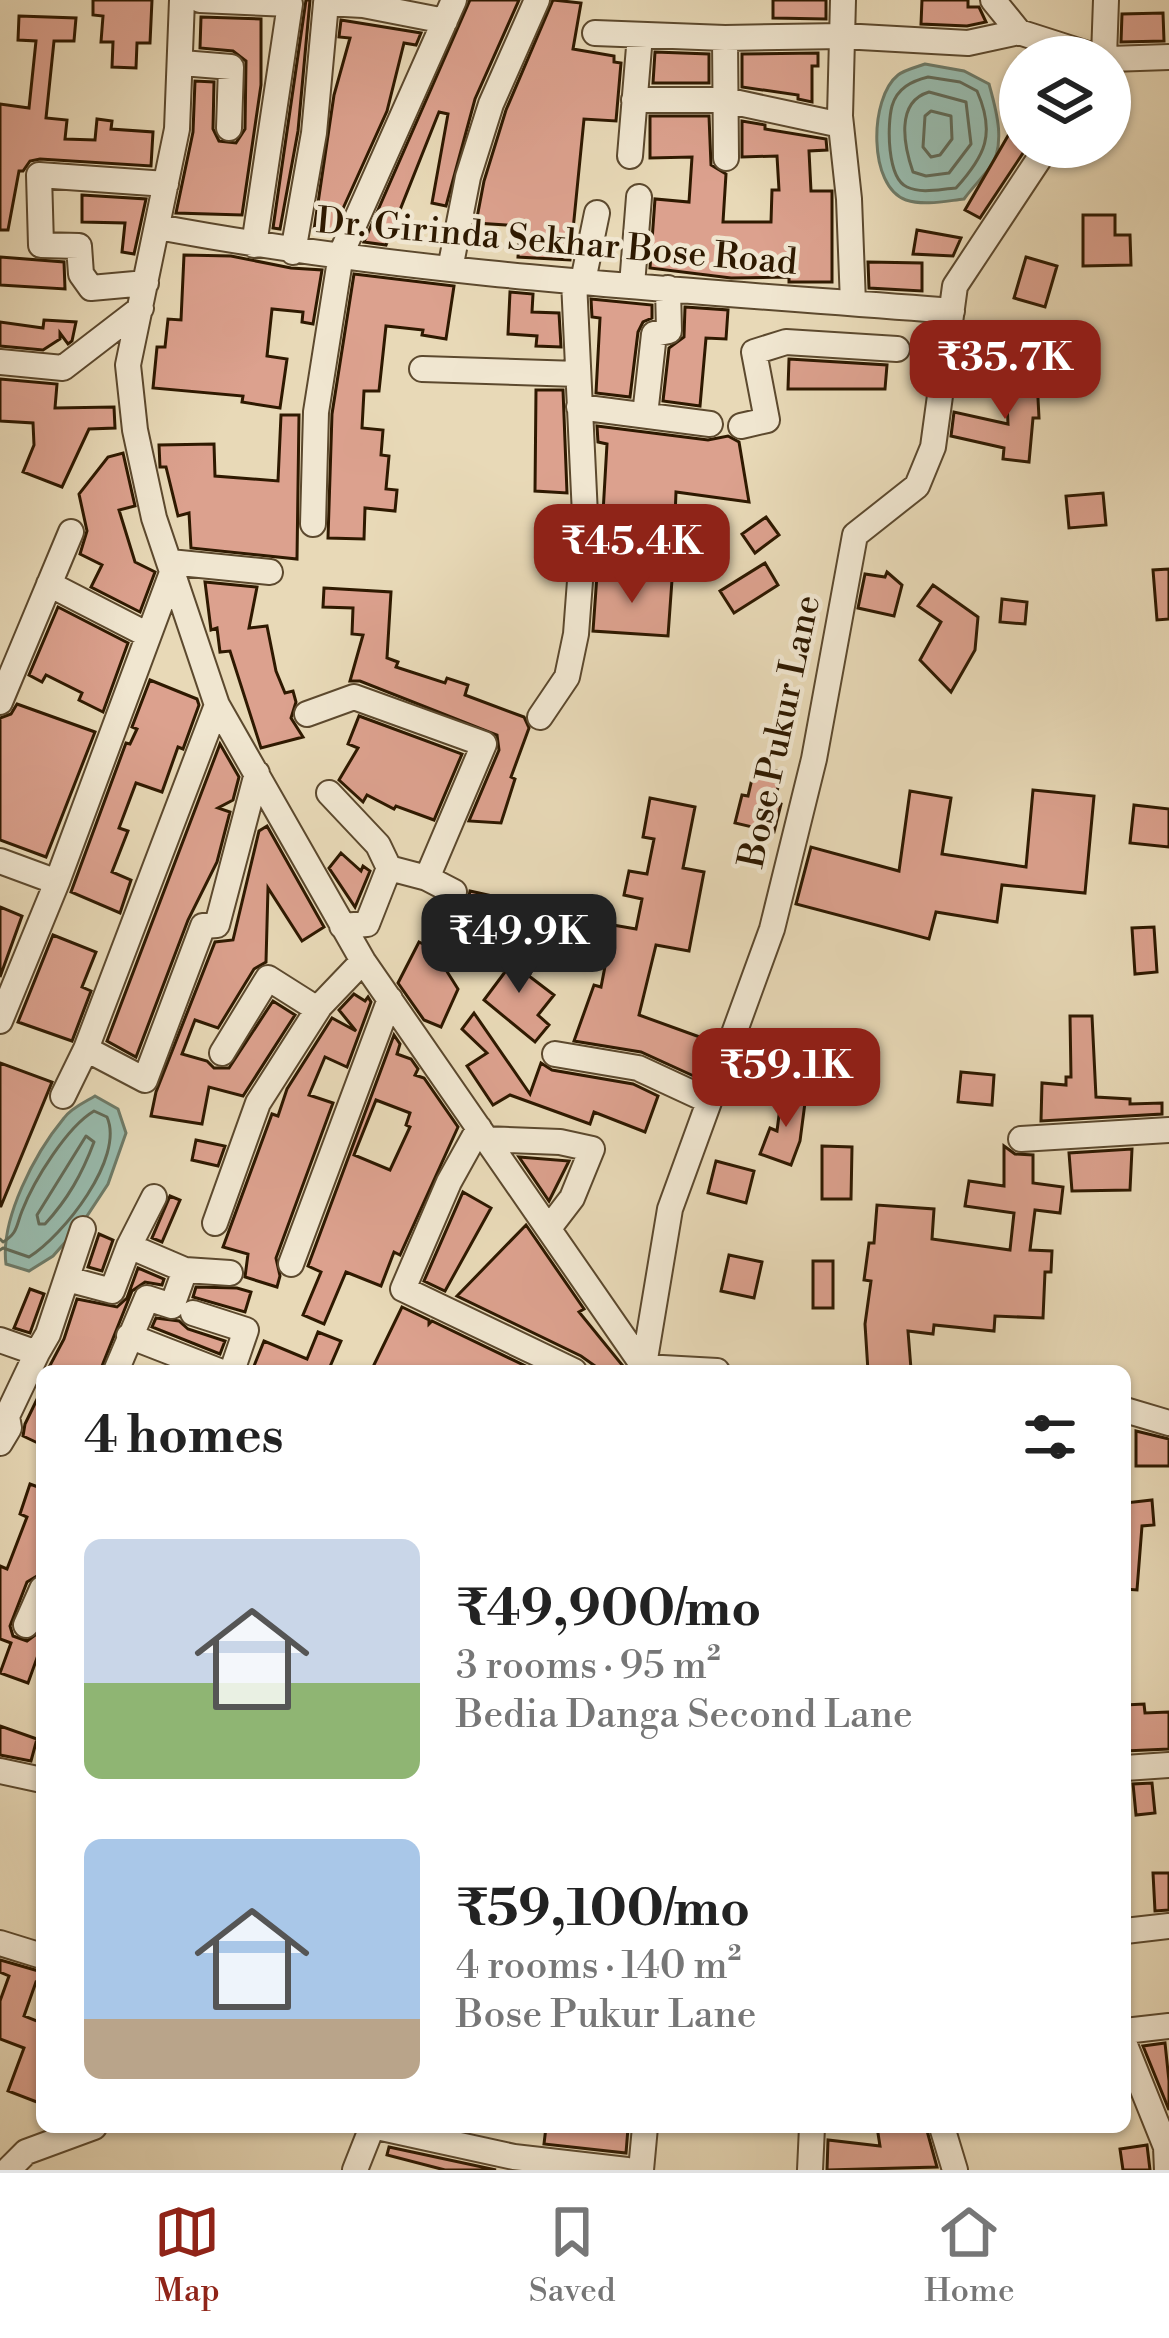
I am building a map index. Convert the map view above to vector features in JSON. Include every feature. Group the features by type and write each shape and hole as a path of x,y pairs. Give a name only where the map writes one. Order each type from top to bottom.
{"street":[{"path":"182,0 177,130 128,365 154,518 217,705 342,926 640,1365"},
{"path":"200,0 363,2 449,10 340,254 316,412 314,524"},
{"path":"450,269 473,159 491,104 537,0"},
{"path":"843,0 841,124 853,303"},
{"path":"992,0 1018,32"},
{"path":"1105,36 1106,0"},
{"path":"292,252 314,133 326,3"},
{"path":"254,244 290,4"},
{"path":"595,33 842,36 968,43 1018,32 1031,36"},
{"path":"630,156 640,34"},
{"path":"725,38 726,158"},
{"path":"1131,58 1169,57"},
{"path":"182,63 231,67 229,128"},
{"path":"634,100 725,100 841,124"},
{"name":"Bose Pukur Lane","path":"644,1365 662,1237 707,1100 772,929 814,759 855,535 917,486 933,446 955,286 1032,168"},
{"path":"143,296 91,288 81,274 79,246 41,245 39,175 166,184"},
{"path":"632,285 639,196"},
{"path":"541,717 567,677 576,634 585,514 579,281 597,213"},
{"name":"Dr. Girinda Sekhar Bose Road","path":"158,226 292,252 450,269 952,311"},
{"path":"645,415 654,334 669,331 668,288"},
{"path":"0,362 64,368 143,296"},
{"path":"787,342 788,298"},
{"path":"741,426 766,420 754,352 787,342 897,349"},
{"path":"422,368 578,374"},
{"path":"579,406 710,424"},
{"path":"0,702 70,532"},
{"path":"171,566 269,572"},
{"path":"0,1022 57,882 171,566"},
{"path":"49,584 148,635"},
{"path":"307,714 354,697 484,744 427,878"},
{"path":"63,1096 86,1049 217,705"},
{"path":"86,1049 145,1081 202,926 218,925 257,773"},
{"path":"329,794 378,845 389,868 367,924 342,926"},
{"path":"0,860 57,882"},
{"path":"389,868 427,878 454,892"},
{"path":"214,1223 258,1103 317,1009 363,962"},
{"path":"222,1053 268,978 317,1009"},
{"path":"291,1264 390,999"},
{"path":"555,1054 638,1068 707,1100"},
{"path":"1021,1139 1169,1130"},
{"path":"482,1133 592,1149 572,1198 549,1228"},
{"path":"482,1133 449,1182 403,1289 561,1365"},
{"path":"67,1279 112,1291 154,1197"},
{"path":"0,1443 9,1428 8,1409 37,1353 83,1229"},
{"path":"129,1246 174,1266 230,1273"},
{"path":"118,1365 147,1298 174,1266"},
{"path":"193,1312 245,1330 234,1365"},
{"path":"129,1336 204,1365"},
{"path":"0,1340 37,1353"},
{"path":"1131,1412 1169,1423"},
{"path":"26,1624 36,1602"},
{"path":"1131,1768 1169,1765"},
{"path":"0,1772 36,1779"},
{"path":"1131,1930 1169,1926"},
{"path":"0,1943 36,1954"},
{"path":"1131,2030 1169,2026"},
{"path":"1131,2060 1166,2147 1167,2170"},
{"path":"6,2167 26,2152 78,2133"},
{"path":"355,2170 372,2133"},
{"path":"403,2133 514,2157 626,2170"},
{"path":"640,2170 644,2133"},
{"path":"810,2170 812,2133"},
{"path":"944,2133 955,2170"}],"water":[{"path":"925,64 964,71 989,84 998,150 964,199 906,200 894,192 879,161 878,121 888,86 901,73"},
{"path":"95,1096 118,1109 126,1133 108,1184 53,1256 29,1271 6,1264 8,1227 31,1168 67,1114"}],"building":[{"path":"93,0 152,0 150,43 137,43 136,68 112,67 113,42 101,42 103,16 93,15"},
{"path":"306,0 310,0 298,131 280,229 273,228"},
{"path":"470,0 519,0 475,99 446,206 432,203 448,114 439,112 386,245 364,242"},
{"path":"553,0 581,3 573,49 614,56 614,62 621,63 616,121 584,119 570,260 518,257 520,226 476,223 506,110"},
{"path":"773,0 826,0 826,19 773,18"},
{"path":"922,0 968,0 968,7 979,7 986,22 921,24"},
{"path":"1163,13 1164,41 1131,42 1131,36 1121,36 1122,14"},
{"path":"19,16 76,18 74,41 54,41 46,118 67,120 65,139 95,140 97,119 112,121 111,129 153,132 151,166 30,161 19,171 8,230 0,230 0,104 29,108 36,41 18,40"},
{"path":"201,17 261,19 261,85 242,215 176,213 193,132 195,81 214,82 213,129 219,141 236,143 245,129 246,61 233,51 200,48"},
{"path":"341,20 421,33 416,45 404,43 387,111 331,235 314,230 334,95 350,38 339,37"},
{"path":"655,52 709,54 709,83 653,83"},
{"path":"818,53 818,66 812,66 812,102 798,95 742,87 742,54"},
{"path":"650,116 709,116 711,165 726,174 723,222 771,222 772,190 779,190 777,156 742,157 742,121 826,139 827,150 809,151 811,191 832,191 832,282 731,278 650,268 655,199 689,202 692,157 650,158"},
{"path":"999,151 999,168 1013,168 980,218 965,210"},
{"path":"82,195 146,199 134,254 122,252 125,223 82,222"},
{"path":"1083,215 1115,215 1115,235 1130,235 1131,265 1083,266"},
{"path":"917,230 961,238 953,256 913,254"},
{"path":"184,255 231,256 322,270 313,324 302,322 303,312 272,309 267,356 287,359 280,408 242,402 243,396 153,388 157,347 165,347 168,319 181,320"},
{"path":"0,257 64,262 65,289 0,285"},
{"path":"1026,257 1057,266 1045,307 1014,298"},
{"path":"868,262 922,263 922,291 869,288"},
{"path":"354,274 454,286 446,339 422,335 423,330 386,326 379,391 364,391 362,428 383,430 381,455 389,456 386,489 397,490 395,511 365,508 364,539 328,538 332,414"},
{"path":"510,292 533,294 532,312 559,313 561,347 536,346 537,336 508,334"},
{"path":"591,299 652,305 652,318 638,332 630,397 596,393 600,318 592,317"},
{"path":"685,307 728,310 726,339 706,338 700,406 663,401 669,348 684,337"},
{"path":"44,320 76,322 72,341 68,344 60,333 60,339 43,350 0,346 0,322 43,328"},
{"path":"789,359 887,365 885,389 788,389"},
{"path":"0,379 57,384 55,408 114,407 115,428 89,429 62,487 23,472 34,445 33,423 0,421"},
{"path":"1037,379 1039,418 1033,418 1029,462 1003,459 1004,448 951,436 954,412 1008,424 1006,380"},
{"path":"536,390 563,390 567,493 535,491"},
{"path":"281,415 299,415 297,559 191,548 189,513 178,516 166,467 160,467 159,445 214,444 215,476 278,481"},
{"path":"597,426 708,440 728,436 739,442 749,502 676,492 675,517 603,513 607,444 598,442"},
{"path":"123,453 135,506 119,510 135,562 155,572 140,612 91,587 102,565 80,554 87,531 79,494 108,457"},
{"path":"1103,493 1106,525 1069,528 1066,496"},
{"path":"766,517 779,535 755,553 742,534"},
{"path":"765,563 778,585 734,613 720,591"},
{"path":"1169,569 1169,619 1157,620 1153,570"},
{"path":"887,572 902,585 894,616 858,608 865,574 885,577"},
{"path":"597,575 672,580 668,636 593,631"},
{"path":"205,582 257,587 249,628 267,626 276,671 285,693 293,691 296,702 291,718 303,737 261,748 230,651 220,652 217,628 211,630"},
{"path":"933,585 978,617 975,650 951,692 920,660 941,622 918,606"},
{"path":"324,588 391,592 387,658 398,662 396,667 445,683 447,678 468,685 465,695 524,717 529,728 501,823 469,821 499,750 497,735 350,681 363,635 352,634 353,608 323,607"},
{"path":"1002,599 1027,602 1025,624 1000,622"},
{"path":"58,607 128,643 103,712 79,700 82,693 46,675 42,682 29,675"},
{"path":"150,680 197,699 199,705 162,792 136,783 119,828 128,831 112,872 131,880 120,913 71,892 126,743 130,744 137,729 132,727"},
{"path":"17,704 95,732 46,857 0,840 0,718 11,714"},
{"path":"359,716 462,754 434,820 394,809 367,795 363,802 339,780 358,748 348,744"},
{"path":"220,744 239,777 233,800 218,808 230,812 217,862 188,920 136,1057 107,1041"},
{"path":"755,766 781,772 775,802 781,804 774,832 735,823"},
{"path":"1033,790 1094,796 1085,893 1002,885 997,922 936,912 929,939 796,904 811,847 899,871 910,791 951,798 942,854 1026,867"},
{"path":"650,798 695,807 683,868 704,872 689,951 656,945 639,1015 708,1040 696,1077 641,1052 574,1041 594,985 601,987 613,925 636,929 642,899 624,895 629,871 647,874 654,839 643,837"},
{"path":"1134,805 1169,809 1169,847 1130,843"},
{"path":"267,826 324,927 302,941 268,888 266,962 254,969 218,1028 195,1020 182,1054 207,1061 214,1068 229,1068 273,1001 295,1015 243,1096 209,1087 202,1124 151,1116 215,942 233,940 259,831"},
{"path":"341,853 361,871 363,866 370,871 355,907 329,868"},
{"path":"470,891 492,896 485,929 453,923 456,908 468,901"},
{"path":"0,907 22,916 0,977"},
{"path":"1154,927 1157,972 1135,974 1132,928"},
{"path":"53,935 96,952 82,987 91,991 72,1041 18,1022"},
{"path":"419,942 447,956 441,962 458,989 441,1027 424,1020 398,983"},
{"path":"494,949 533,968 529,976 554,995 538,1015 549,1025 535,1042 484,1000 505,972 487,964"},
{"path":"354,994 371,1002 347,1067 325,1057 309,1095 333,1103 276,1258 277,1287 245,1277 248,1254 223,1247 272,1114 278,1116 287,1089 332,1018 356,1031 339,1010"},
{"path":"474,1013 530,1094 541,1063 552,1070 633,1084 658,1096 645,1132 594,1112 590,1124 510,1095 493,1105 467,1066 487,1053 462,1029"},
{"path":"1070,1016 1092,1016 1096,1097 1130,1099 1130,1104 1162,1103 1162,1114 1041,1121 1042,1083 1066,1085 1066,1077 1071,1077"},
{"path":"394,1035 400,1044 397,1054 411,1059 418,1069 415,1075 424,1078 458,1127 381,1286 346,1272 324,1324 303,1315 321,1272 308,1266","holes":["376,1100 410,1113 406,1125 410,1127 390,1170 354,1155"]},
{"path":"0,1063 52,1082 1,1206 0,1206"},
{"path":"823,1064 865,1072 859,1102 823,1095"},
{"path":"961,1072 994,1075 992,1105 958,1102"},
{"path":"782,1092 806,1095 800,1141 791,1165 760,1154 770,1128 777,1131"},
{"path":"196,1140 225,1146 218,1166 192,1160"},
{"path":"822,1146 852,1147 851,1199 822,1199"},
{"path":"1004,1146 1015,1154 1033,1155 1033,1183 1063,1187 1060,1213 1035,1210 1030,1250 1052,1251 1051,1272 1045,1272 1043,1318 995,1316 994,1331 934,1325 933,1334 908,1331 911,1365 868,1365 865,1324 871,1281 864,1280 877,1205 934,1209 932,1239 1010,1250 1014,1213 965,1206 969,1181 1004,1186"},
{"path":"1132,1149 1130,1190 1072,1191 1069,1153"},
{"path":"519,1157 569,1161 549,1201"},
{"path":"716,1161 754,1171 746,1203 708,1193"},
{"path":"463,1192 491,1208 445,1291 424,1281"},
{"path":"170,1196 180,1200 162,1242 152,1238"},
{"path":"526,1225 584,1309 579,1312 622,1365 594,1365 457,1296"},
{"path":"99,1234 113,1240 102,1271 88,1267"},
{"path":"729,1255 762,1262 754,1298 721,1291"},
{"path":"813,1261 833,1261 833,1308 813,1308"},
{"path":"138,1268 164,1279 162,1285 145,1282 132,1291 102,1365 50,1365 77,1299 117,1307 127,1298"},
{"path":"196,1287 251,1292 245,1312 193,1297"},
{"path":"30,1289 44,1294 30,1333 14,1328"},
{"path":"402,1307 429,1324 432,1321 524,1365 374,1365"},
{"path":"156,1318 179,1321 188,1329 225,1341 220,1354 152,1327"},
{"path":"318,1332 341,1341 331,1365 254,1365 264,1341 307,1359"},
{"path":"36,1401 36,1442 23,1436"},
{"path":"1136,1431 1169,1439 1169,1466 1136,1466"},
{"path":"30,1484 36,1486 36,1577 27,1582 10,1626 13,1636 27,1641 36,1634 36,1661 28,1683 0,1673 11,1643 0,1639 0,1566 7,1569 27,1517 20,1514"},
{"path":"1152,1500 1154,1525 1142,1526 1137,1590 1131,1590 1131,1502"},
{"path":"1144,1704 1145,1713 1169,1712 1169,1749 1131,1751 1131,1705"},
{"path":"0,1726 36,1739 31,1761 0,1755"},
{"path":"1152,1783 1155,1813 1136,1815 1133,1784"},
{"path":"1153,1873 1169,1873 1169,1910 1155,1911"},
{"path":"0,1960 36,1970 24,2016 36,2021 36,2102 8,2091 24,2048 0,2039 0,2001 9,1976 0,1972"},
{"path":"1165,2043 1169,2081 1169,2110 1143,2046"},
{"path":"545,2133 628,2133 626,2153 544,2144"},
{"path":"878,2133 928,2133 937,2167 827,2170 828,2140 880,2146"},
{"path":"1147,2145 1150,2170 1123,2170 1120,2149"},
{"path":"389,2147 496,2170 445,2170 387,2155"}]}
